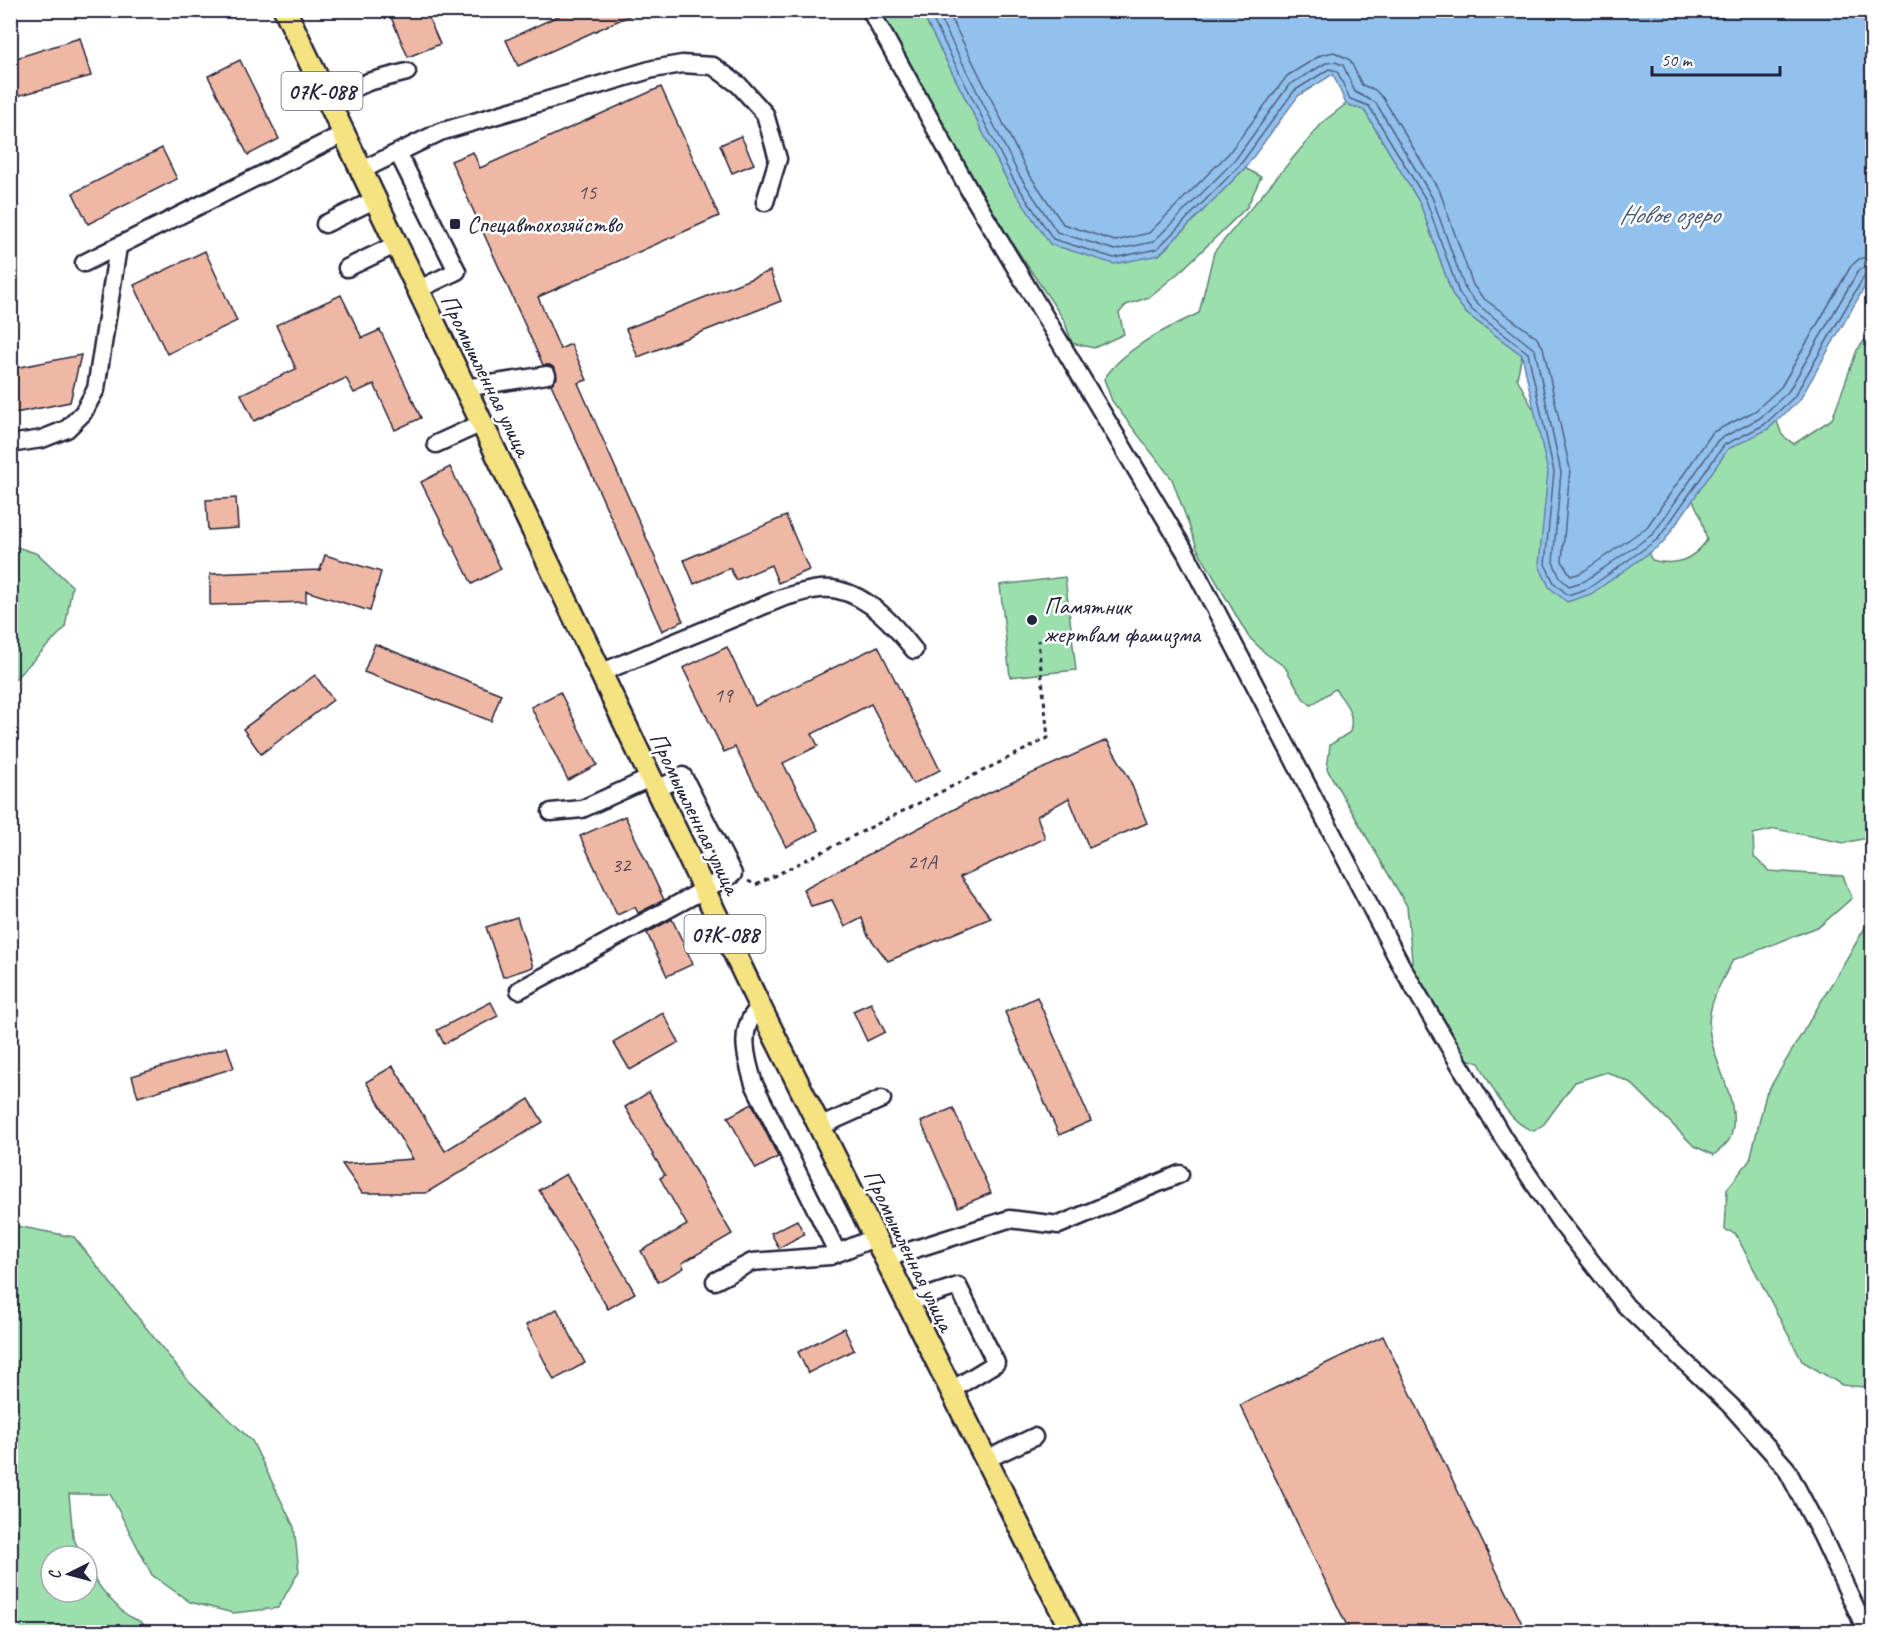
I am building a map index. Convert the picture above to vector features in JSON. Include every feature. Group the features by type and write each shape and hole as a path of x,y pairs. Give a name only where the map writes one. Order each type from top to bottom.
{"main road":[{"name":"Промышленная улица","path":"285,10 374,201 760,1006 884,1259 1072,1632"}],"lane":[{"path":"870,10 968,188 1186,553 1403,969 1504,1139 1561,1223 1626,1306 1731,1406 1786,1468 1822,1536 1867,1632"},
{"path":"360,171 440,132 653,69 682,64 713,66 739,85 765,114 778,159 765,202"},
{"path":"327,101 368,82 407,72"},
{"path":"84,263 343,134"},
{"path":"398,153 457,271 417,290"},
{"path":"326,224 374,201"},
{"path":"347,268 395,244"},
{"path":"10,444 42,439 67,429 83,413 96,389 118,247"},
{"path":"465,387 547,375"},
{"path":"435,444 482,423"},
{"path":"600,673 782,597 813,590 838,590 860,600 890,620 914,650"},
{"path":"519,990 733,874 683,776 582,809 550,812"},
{"path":"760,1006 751,1014 744,1037 746,1059 754,1084 837,1252"},
{"path":"819,1127 882,1099"},
{"path":"884,1259 1009,1219 1059,1225 1180,1174"},
{"path":"716,1281 752,1262 837,1252 874,1238"},
{"path":"906,1303 958,1287 968,1306 996,1363 950,1391"},
{"path":"985,1460 1034,1437"}],"path":[{"path":"733,874 756,885 1048,738 1038,640"}],"green space":[{"path":"878,11 921,11 1008,182 1159,255 1245,168 1261,177 1247,207 1182,270 1149,297 1126,305 1119,313 1124,334 1094,348 1072,343 1064,320 974,186"},
{"path":"1346,104 1364,110 1420,203 1453,296 1467,314 1522,355 1517,378 1532,407 1553,419 1635,529 1652,560 1668,563 1683,560 1696,553 1707,540 1701,517 1673,460 1765,365 1782,435 1794,444 1832,419 1857,350 1872,331 1872,837 1844,843 1776,829 1753,834 1754,857 1769,871 1843,876 1852,898 1820,926 1733,960 1717,991 1711,1008 1709,1025 1711,1039 1733,1111 1730,1138 1714,1155 1694,1146 1631,1083 1607,1072 1575,1082 1544,1124 1534,1131 1524,1127 1501,1103 1479,1063 1446,1052 1437,1043 1411,997 1412,960 1407,906 1327,769 1330,745 1350,732 1350,714 1343,699 1335,689 1311,705 1303,698 1285,667 1265,653 1248,636 1198,550 1172,479 1112,401 1104,379 1123,357 1135,348 1160,332 1199,313 1214,252 1324,121"},
{"path":"11,545 38,554 72,586 65,628 11,683"},
{"path":"1065,577 1076,670 1010,677 1000,585"},
{"path":"1872,916 1872,1379 1864,1387 1842,1385 1802,1361 1735,1233 1725,1230 1727,1189 1750,1160 1766,1094"},
{"path":"11,1225 74,1237 186,1378 252,1441 294,1527 299,1571 278,1608 233,1613 190,1602 152,1575 110,1494 69,1494 73,1537 76,1544 39,1544 39,1604 99,1604 99,1585 123,1612 143,1624 149,1632 11,1632"}],"water":[{"name":"Новое озеро","path":"921,11 1872,11 1872,274 1799,401 1768,429 1728,449 1663,543 1591,594 1567,602 1549,587 1539,565 1548,472 1522,355 1467,314 1453,296 1420,203 1364,110 1346,104 1333,74 1298,96 1245,168 1159,255 1114,264 1050,244 1008,182"}],"building":[{"path":"388,10 425,10 440,44 408,57"},
{"path":"571,10 642,10 518,66 506,40"},
{"path":"80,38 91,76 10,98 10,60"},
{"path":"240,60 279,139 248,155 208,76"},
{"path":"661,87 719,216 538,297 560,349 571,344 587,380 578,383 683,621 662,631 551,384 557,378 555,369 550,365 543,365 451,161 473,152 480,168"},
{"path":"741,136 754,164 732,173 720,145"},
{"path":"162,148 177,179 88,224 73,193"},
{"path":"205,251 237,321 167,354 134,285"},
{"path":"770,271 781,301 638,357 626,329"},
{"path":"341,295 362,338 380,330 421,418 395,430 374,384 354,393 346,378 254,421 241,394 296,369 276,325"},
{"path":"81,355 70,402 10,414 10,369"},
{"path":"450,467 501,569 472,584 421,482"},
{"path":"236,498 238,528 208,530 206,500"},
{"path":"786,516 809,570 778,583 771,565 736,580 730,568 694,584 684,560"},
{"path":"325,555 381,572 370,611 306,591 306,602 210,605 210,574 320,570"},
{"path":"375,644 501,694 491,721 364,672"},
{"path":"878,646 940,770 913,784 871,704 812,734 818,746 783,763 818,830 786,847 735,747 724,752 683,668 727,647 755,706"},
{"path":"315,675 333,700 261,754 243,729"},
{"path":"560,692 597,765 568,780 531,707"},
{"path":"1107,740 1129,778 1147,823 1089,848 1069,798 1037,816 1045,838 960,877 991,918 888,961 867,934 862,918 845,927 832,900 811,906 803,889 966,803"},
{"path":"625,816 664,900 638,913 635,907 617,915 580,836"},
{"path":"517,917 533,967 503,977 486,927"},
{"path":"672,919 693,964 667,976 647,933"},
{"path":"1037,997 1091,1121 1059,1135 1005,1012"},
{"path":"491,1002 498,1016 444,1044 437,1030"},
{"path":"871,1003 885,1032 867,1041 853,1011"},
{"path":"663,1013 679,1042 630,1070 613,1042"},
{"path":"227,1047 234,1068 138,1097 132,1076"},
{"path":"393,1066 445,1151 529,1099 543,1122 426,1193 362,1193 342,1164 413,1159 366,1082"},
{"path":"649,1092 732,1234 682,1263 684,1268 658,1282 641,1251 687,1225 660,1178 665,1175 625,1107"},
{"path":"752,1104 778,1157 756,1169 728,1117"},
{"path":"953,1108 991,1193 958,1207 921,1122"},
{"path":"566,1174 635,1293 608,1309 539,1190"},
{"path":"797,1220 804,1234 779,1248 771,1233"},
{"path":"557,1309 585,1363 554,1380 526,1325"},
{"path":"844,1328 854,1350 808,1373 798,1352"},
{"path":"1383,1336 1526,1632 1350,1632 1240,1405"}],"place":[{"name":"Спецавтохозяйство","path":"455,224"},
{"name":"Памятник жертвам фашизма","path":"1032,620"}]}
